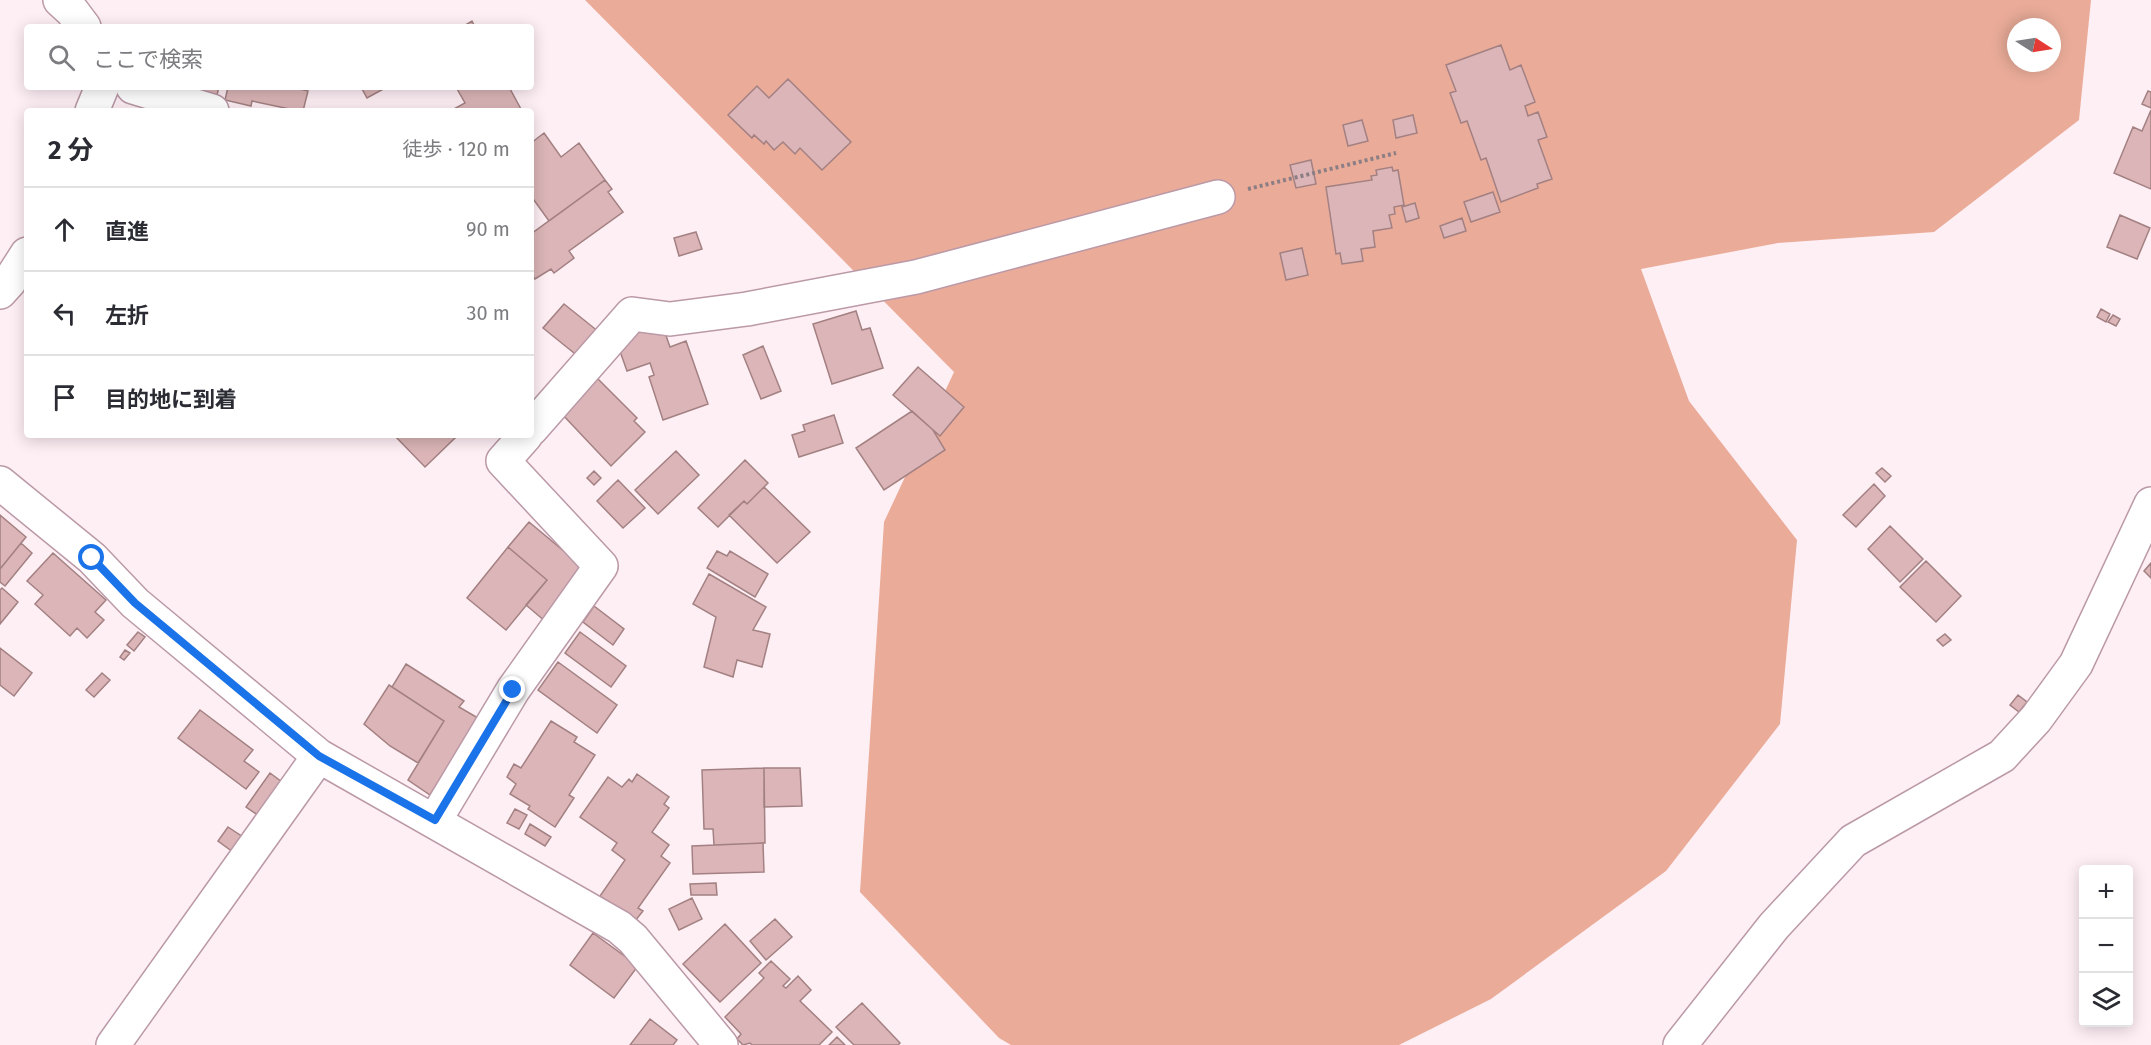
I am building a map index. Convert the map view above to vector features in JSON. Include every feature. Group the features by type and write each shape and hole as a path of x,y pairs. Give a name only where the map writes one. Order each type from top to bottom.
{"street":[{"path":"60,0 82,24"},
{"path":"93,108 101,90"},
{"path":"143,90 202,108"},
{"path":"534,426 632,314 670,319 747,309 916,277 1218,197"},
{"path":"0,292 24,259"},
{"path":"435,820 513,690 601,566 495,448 519,438"},
{"path":"0,483 92,558 135,603 319,756 435,820 619,927 633,939 721,1045"},
{"path":"1680,1045 1774,926 1853,841 2002,756 2036,719 2076,664 2151,504"},
{"path":"113,1045 319,756"}],"path":[{"path":"1282,181 1396,153"}],"shaded area":[{"path":"585,0 2091,0 2079,120 1934,232 1778,243 1641,269 1689,401 1797,540 1780,724 1666,871 1491,999 1399,1045 1011,1045 999,1038 860,892 884,522 954,372"}],"building":[{"path":"1501,45 1510,70 1521,65 1535,102 1525,106 1528,116 1538,112 1547,137 1538,140 1552,179 1537,184 1538,188 1501,202 1486,158 1481,160 1467,121 1461,123 1450,93 1456,91 1446,65"},
{"path":"788,79 851,142 822,170 800,148 795,154 783,142 774,150 766,141 764,144 754,135 752,138 728,115 757,86 769,98"},
{"path":"196,90 218,90 216,99"},
{"path":"227,90 308,91 304,108 285,108 252,101 251,106 225,100"},
{"path":"363,90 382,90 367,98"},
{"path":"458,90 511,90 520,108 456,108 465,103"},
{"path":"2148,91 2151,92 2151,108 2142,104"},
{"path":"2151,110 2151,189 2114,173 2133,127 2142,131"},
{"path":"1413,115 1417,133 1396,138 1393,120"},
{"path":"1362,120 1368,141 1348,146 1343,125"},
{"path":"544,133 561,157 579,143 605,180 549,221 534,200 534,141"},
{"path":"1311,160 1316,184 1296,188 1290,165"},
{"path":"1392,167 1393,171 1398,170 1404,205 1394,207 1395,214 1389,215 1392,228 1373,231 1375,247 1361,249 1363,261 1342,264 1340,253 1336,254 1326,187 1372,180 1371,176 1377,175 1376,170"},
{"path":"605,180 612,189 608,192 623,212 569,251 574,258 554,273 551,269 535,279 534,232"},
{"path":"1493,192 1500,212 1471,222 1464,202"},
{"path":"1415,203 1419,218 1406,222 1402,207"},
{"path":"2120,215 2150,228 2137,259 2107,247"},
{"path":"1462,218 1466,231 1444,238 1440,226"},
{"path":"696,232 702,249 679,256 674,238"},
{"path":"1302,248 1308,275 1286,280 1280,253"},
{"path":"564,304 599,332 579,357 543,328"},
{"path":"2101,309 2110,314 2106,322 2097,317"},
{"path":"856,311 862,330 870,328 883,368 832,384 813,324"},
{"path":"2113,315 2120,319 2116,326 2108,322"},
{"path":"662,324 670,347 686,341 708,404 663,420 649,377 654,375 650,363 627,371 616,340"},
{"path":"763,346 781,391 761,399 743,355"},
{"path":"918,367 964,407 940,436 893,395"},
{"path":"597,378 637,418 634,421 645,432 611,466 561,413"},
{"path":"912,411 933,430 945,450 884,490 856,448"},
{"path":"834,415 843,443 799,457 792,435 805,431 803,425"},
{"path":"397,438 455,438 425,467"},
{"path":"676,451 699,475 658,514 635,490"},
{"path":"745,460 768,483 747,504 744,501 718,527 698,508"},
{"path":"1882,468 1891,476 1885,482 1876,473"},
{"path":"594,471 601,478 594,485 587,478"},
{"path":"618,480 645,508 623,528 597,501"},
{"path":"1874,484 1885,496 1856,527 1843,515"},
{"path":"764,487 810,532 777,563 729,515 744,501 747,504"},
{"path":"0,515 26,537 0,569"},
{"path":"529,522 584,568 546,622 526,605 547,580 508,547"},
{"path":"1890,526 1923,559 1900,582 1868,549"},
{"path":"21,543 32,553 5,586 0,582 0,569"},
{"path":"508,547 547,580 506,630 467,598"},
{"path":"717,551 727,556 730,551 768,574 755,597 707,568"},
{"path":"53,553 106,600 95,612 104,620 87,638 77,628 70,636 35,604 43,595 27,581"},
{"path":"1926,561 1961,596 1936,622 1900,587"},
{"path":"2151,563 2151,578 2144,571"},
{"path":"709,574 766,607 753,630 770,634 762,667 737,660 733,677 704,667 716,617 693,604"},
{"path":"2,588 18,602 0,624 0,590"},
{"path":"594,606 624,629 613,645 583,622"},
{"path":"138,632 145,637 134,651 127,645"},
{"path":"580,632 626,666 611,687 565,653"},
{"path":"1945,634 1951,640 1943,646 1937,640"},
{"path":"0,648 32,673 14,696 0,685"},
{"path":"125,650 130,653 124,660 120,657"},
{"path":"558,662 617,705 597,733 538,690"},
{"path":"406,664 464,701 459,707 478,718 430,795 408,780 444,721 392,687"},
{"path":"102,673 110,680 94,697 86,690"},
{"path":"389,685 444,721 418,763 390,746 364,724"},
{"path":"2018,695 2027,702 2019,712 2010,705"},
{"path":"200,710 253,750 244,761 259,772 246,789 178,738"},
{"path":"551,721 577,737 574,742 595,755 569,795 574,798 555,827 528,809 530,806 510,794 516,784 507,777 514,764 521,768"},
{"path":"764,768 800,768 802,806 764,807"},
{"path":"764,768 765,843 714,845 713,829 704,829 702,770"},
{"path":"270,773 286,785 262,818 246,807"},
{"path":"637,774 669,797 664,804 669,808 652,832 669,845 661,856 670,863 638,908 643,911 635,921 600,896 625,860 612,850 617,843 580,817 608,777 622,787 629,779 632,782"},
{"path":"515,809 527,815 519,829 507,823"},
{"path":"530,824 551,837 545,846 525,834"},
{"path":"228,827 243,837 233,852 218,841"},
{"path":"763,843 764,872 693,874 692,846"},
{"path":"716,883 717,895 691,895 690,884"},
{"path":"692,898 702,919 679,930 669,909"},
{"path":"775,919 792,937 766,960 750,941"},
{"path":"725,924 761,963 720,1002 683,964"},
{"path":"593,933 638,966 614,998 570,965"},
{"path":"771,961 790,979 783,986 786,988 798,976 811,990 800,1001 832,1032 819,1045 752,1045 750,1043 743,1045 737,1039 741,1034 725,1017 764,978 759,973"},
{"path":"862,1003 900,1043 898,1045 854,1045 836,1027"},
{"path":"650,1019 677,1040 673,1045 630,1045"},
{"path":"837,1037 845,1045 829,1045"}],"route":[{"path":"92,558 135,603 319,756 435,820 513,690"}]}
